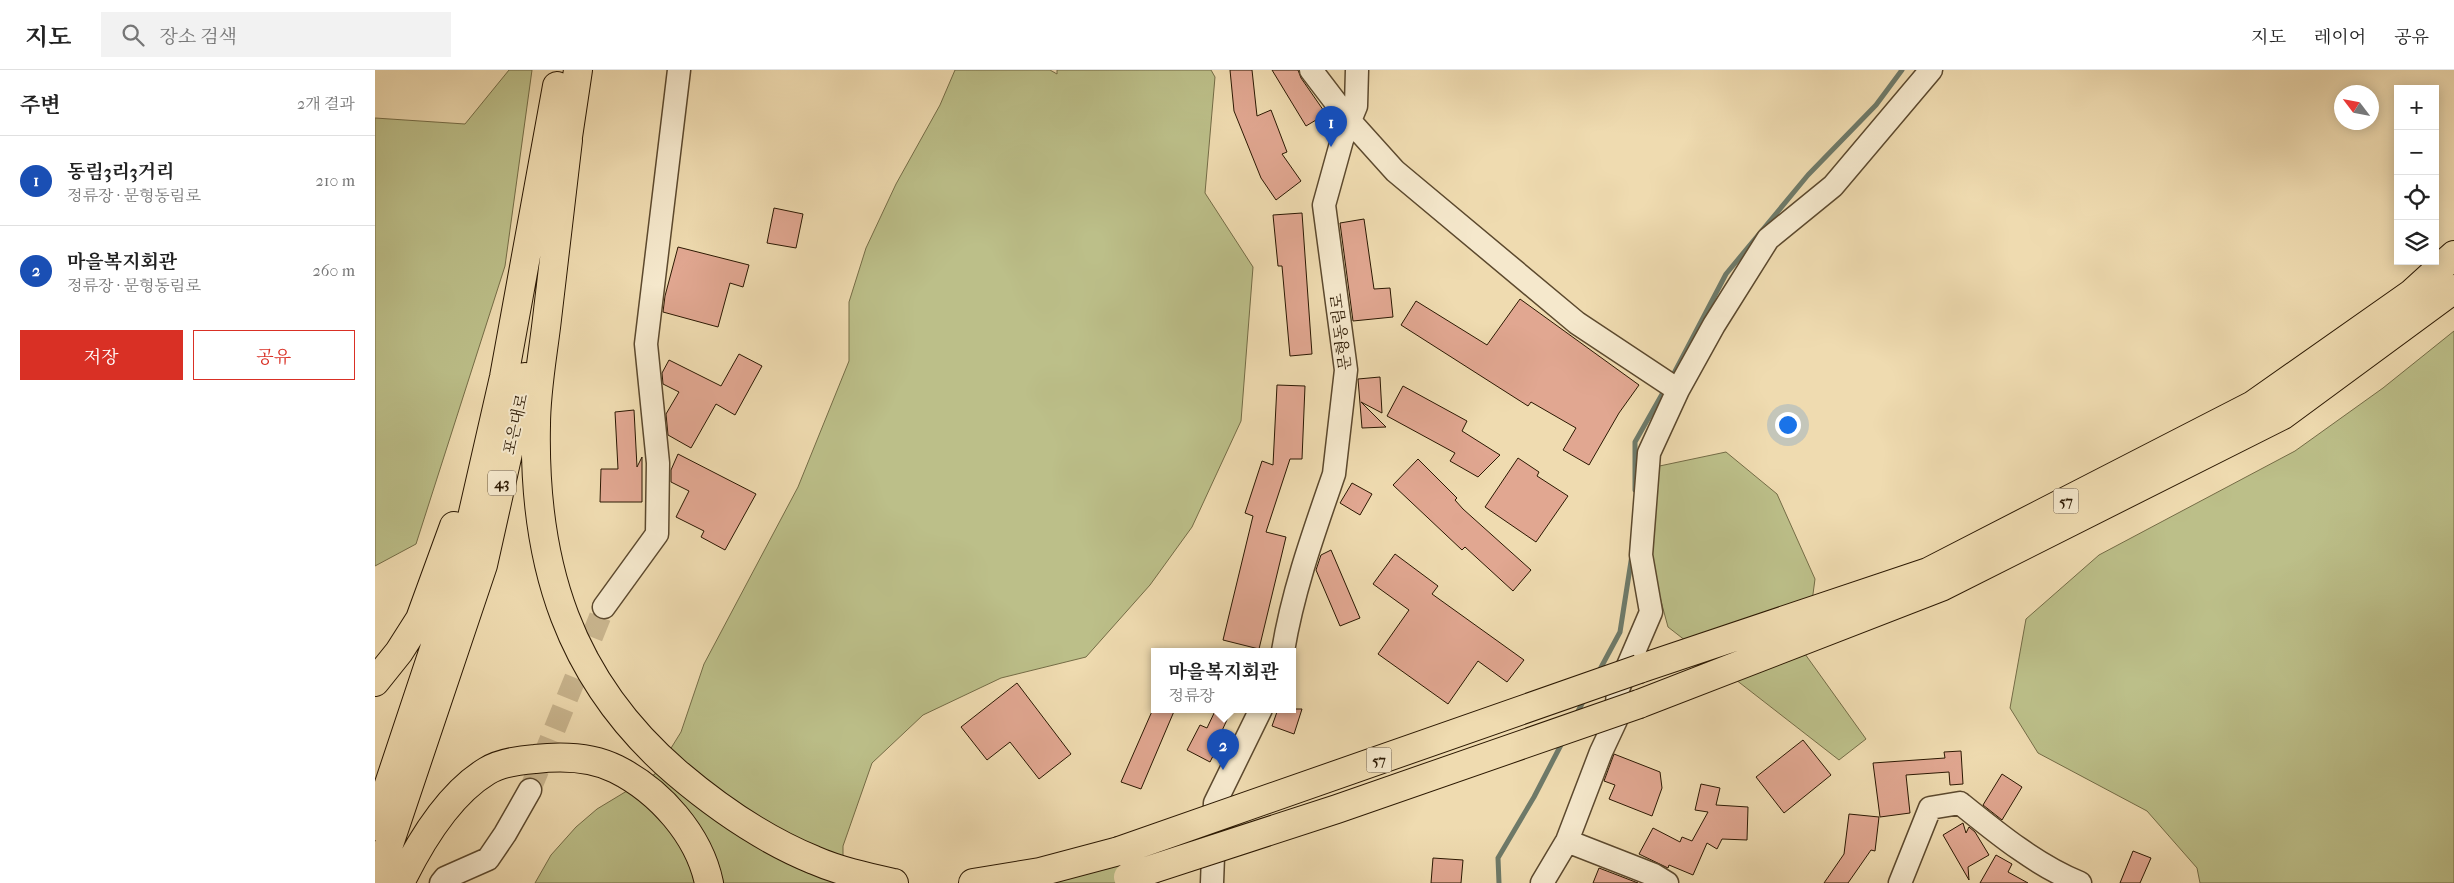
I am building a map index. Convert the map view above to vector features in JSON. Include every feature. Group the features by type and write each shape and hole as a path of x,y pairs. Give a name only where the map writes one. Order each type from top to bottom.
{"highway":[{"name":"포은대로","path":"375,826 459,574 504,378 559,70"},
{"name":"포은대로","path":"377,883 441,698 483,565 537,324 578,70"},
{"path":"568,140 536,433 537,483 545,549 557,597 575,643 599,686 629,726 659,757 695,788 744,822 798,852 857,874 894,883"},
{"name":"57","path":"1044,883 1119,851 1639,669 1905,580 1937,567 2253,405 2411,294 2454,256"},
{"name":"57","path":"1122,880 1337,809 1639,704 1941,587 2283,415 2454,289"},
{"path":"375,682 399,652 420,619 440,568 504,378"},
{"path":"400,883 413,858 439,819 466,789 488,770 524,760 555,756 583,759 615,768 635,780 658,798 680,822 698,848 709,883"},
{"path":"973,883 1040,872 1119,851"}],"street":[{"path":"604,607 657,534 658,463 646,344 679,70"},
{"path":"1311,70 1350,121 1395,171 1562,310 1678,390"},
{"name":"문형동림로","path":"1283,648 1289,614 1335,466 1346,370 1323,205 1342,140 1356,106 1357,70"},
{"path":"1542,883 1567,841 1601,752 1616,720 1618,689 1651,612 1641,555 1649,453 1678,390 1714,325 1767,239 1833,186 1926,73"},
{"path":"1212,883 1215,804 1259,713"},
{"path":"441,883 445,878 488,859 505,834 530,790"},
{"path":"1900,883 1931,808 1959,803 2007,840 2060,875 2080,883"},
{"path":"1567,841 1654,875 1667,883"}],"green space":[{"path":"509,70 532,70 505,266 416,544 375,566 375,118 465,124"},
{"path":"955,70 1050,70 1057,74 1057,70 1211,70 1215,77 1205,193 1253,267 1241,421 1192,527 1150,585 1086,657 1001,678 923,715 872,763 843,846 843,883 535,883 551,855 576,827 597,809 655,774 681,732 704,664 798,487 849,361 849,302 866,248 896,184 940,105"},
{"path":"2454,331 2454,883 2200,883 2197,868 2147,811 2038,753 2010,708 2026,619 2099,555 2295,451 2383,388"},
{"path":"1726,452 1777,494 1815,579 1805,654 1866,739 1839,760 1668,627 1651,564 1650,468"},
{"path":"1152,856 1159,883 1037,883 1112,857"}],"building":[{"path":"1230,70 1252,70 1257,116 1271,110 1287,152 1282,154 1301,181 1276,200 1261,178 1234,111"},
{"path":"1272,70 1298,70 1301,78 1326,114 1306,126"},
{"path":"774,208 803,214 796,248 767,243"},
{"path":"1302,213 1312,354 1290,356 1282,266 1278,266 1273,215"},
{"path":"1364,219 1374,289 1390,288 1393,317 1353,321 1340,223"},
{"path":"678,247 749,265 743,287 730,283 718,327 663,312 665,296"},
{"path":"1520,299 1639,385 1619,413 1589,465 1563,450 1576,428 1531,402 1528,406 1401,325 1416,301 1487,345"},
{"path":"739,354 762,366 735,415 716,404 691,448 668,435 666,414 679,392 663,384 662,373 669,360 721,386"},
{"path":"1380,377 1382,413 1361,402 1386,427 1362,428 1358,379"},
{"path":"1277,385 1305,386 1302,459 1290,459 1266,532 1286,537 1259,648 1255,648 1223,640 1253,516 1245,513 1262,461 1273,465"},
{"path":"1403,386 1467,421 1462,431 1500,455 1478,477 1450,461 1455,453 1387,416"},
{"path":"634,410 637,467 642,457 642,502 600,502 601,469 618,469 615,412"},
{"path":"678,454 756,494 725,550 701,537 704,531 676,517 689,491 671,482 671,470"},
{"path":"1518,458 1539,472 1537,476 1568,496 1536,542 1485,507"},
{"path":"1418,459 1457,498 1455,500 1463,509 1531,570 1513,591 1465,547 1462,550 1393,485"},
{"path":"1352,483 1372,494 1360,515 1340,503"},
{"path":"1331,550 1360,618 1340,626 1316,570 1321,555"},
{"path":"1395,554 1438,586 1432,594 1524,660 1507,682 1478,661 1448,704 1378,654 1409,610 1373,584"},
{"path":"1017,683 1071,754 1039,779 1010,742 987,760 961,727"},
{"path":"1296,709 1302,709 1294,734 1272,726 1277,713 1296,713"},
{"path":"1151,713 1173,713 1141,789 1121,782"},
{"path":"1214,713 1230,713 1220,735 1223,736 1210,762 1187,750 1200,725 1207,728"},
{"path":"1803,740 1831,775 1784,813 1756,777"},
{"path":"1961,751 1963,784 1950,785 1949,772 1906,775 1910,813 1880,817 1873,763 1945,758 1944,752"},
{"path":"1614,754 1660,772 1662,788 1652,816 1609,799 1615,785 1604,781"},
{"path":"2002,774 2022,787 2002,820 1983,805"},
{"path":"1701,784 1720,788 1716,805 1748,807 1747,840 1722,839 1717,849 1707,843 1693,875 1669,865 1668,868 1639,854 1653,828 1680,842 1682,837 1692,841 1708,812 1695,810"},
{"path":"1849,814 1879,817 1875,851 1871,850 1848,883 1824,883 1844,854"},
{"path":"1963,823 1966,833 1969,827 1975,832 1989,855 1968,867 1969,880 1943,835"},
{"path":"2133,851 2151,858 2140,883 2120,883"},
{"path":"1996,855 2012,864 2008,872 2028,883 1980,883"},
{"path":"1433,858 1463,860 1461,883 1431,883"},
{"path":"1599,868 1638,883 1593,883"}],"waterway":[{"path":"1671,379 1726,274 1808,175 1876,105 1902,70"},
{"path":"1635,490 1635,442 1665,389"},
{"path":"1598,673 1620,632 1632,555"},
{"path":"1576,715 1585,698"},
{"path":"1499,883 1498,858 1534,797 1563,741"}],"tunnel":[{"path":"530,790 604,607"}],"place":[{"name":"동림3리3거리","path":"1331,147"},
{"name":"마을복지회관","path":"1223,770"}]}
